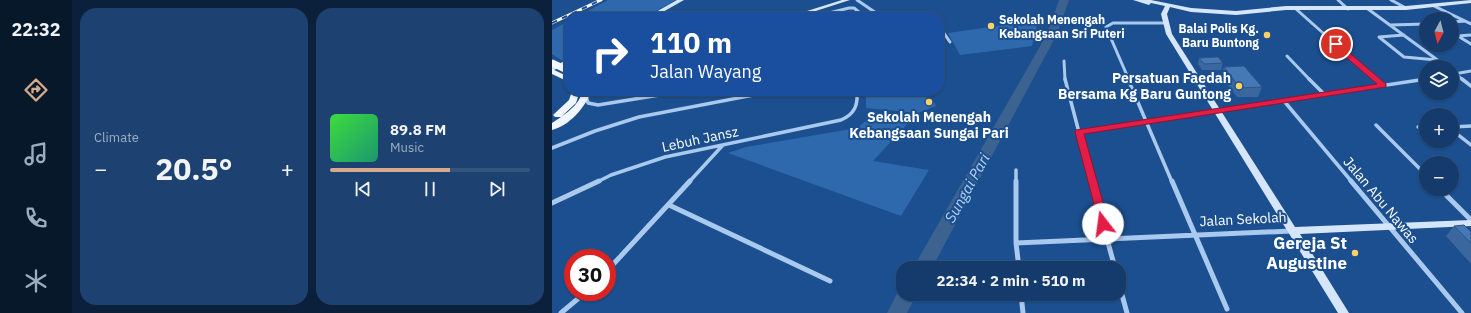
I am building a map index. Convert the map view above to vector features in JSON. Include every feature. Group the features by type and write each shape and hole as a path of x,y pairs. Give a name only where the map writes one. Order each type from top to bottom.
{"main road":[{"path":"659,12 681,0"},
{"path":"807,12 847,0"},
{"path":"819,12 841,7 857,0"},
{"path":"1136,0 1232,15 1296,9 1406,8 1471,1"},
{"path":"1144,0 1167,6"},
{"path":"1167,6 1164,14 1165,23 1169,34 1344,313"},
{"path":"552,63 564,65"},
{"path":"553,71 564,66"},
{"path":"553,71 564,77"},
{"path":"552,120 568,107 573,101 574,96"},
{"path":"552,127 577,109 585,96"},
{"name":"Jalan Sekolah","path":"1292,231 1471,223"}],"street":[{"path":"857,0 875,12"},
{"path":"1338,0 1348,9"},
{"path":"1391,0 1406,8"},
{"path":"1434,6 1471,24"},
{"path":"827,12 841,7 854,8 859,12"},
{"path":"1296,9 1383,86"},
{"path":"1368,9 1438,60"},
{"path":"1459,22 1471,20"},
{"path":"1165,23 1113,23 1106,27 1227,309"},
{"path":"1390,25 1419,24"},
{"path":"944,33 950,42"},
{"path":"1404,35 1379,37 1408,59 1438,60"},
{"path":"1471,35 1458,36 1471,44"},
{"path":"1287,56 1325,95"},
{"path":"1064,61 1064,75 1113,261"},
{"path":"1459,72 1471,71"},
{"path":"1459,77 1471,86"},
{"path":"1079,132 1419,79"},
{"path":"587,96 588,103 595,105 652,96"},
{"path":"552,148 596,131 637,118 677,108 745,96"},
{"name":"Lebuh Jansz","path":"552,203 585,186 630,168 665,157 841,120 851,116 856,110 857,96"},
{"name":"Jalan Abu Nawas","path":"1284,101 1462,313"},
{"path":"1376,125 1419,168"},
{"path":"1459,127 1471,126"},
{"path":"1459,136 1471,145"},
{"path":"616,261 723,145"},
{"path":"1016,170 1016,243 1018,261"},
{"path":"1447,196 1471,220"},
{"path":"669,205 830,281"},
{"name":"Jalan Sekolah","path":"1016,243 1292,231"},
{"path":"561,313 575,301"},
{"path":"1022,301 1023,313"},
{"path":"1123,301 1126,313"}],"shaded area":[{"path":"608,0 676,0 654,12 586,12"},
{"path":"1038,20 1032,46 960,55 948,33"},
{"path":"564,24 563,61 552,54 552,30"},
{"path":"866,96 930,96 936,106 918,113 866,108"},
{"path":"873,115 911,120 873,161 929,170 901,216 728,153 746,147 857,128"}],"building":[{"path":"1218,57 1223,63 1204,64 1199,58"},
{"path":"1244,66 1262,87 1240,88 1224,67"},
{"path":"1464,225 1471,232 1471,243 1454,226"}],"waterway":[{"name":"Sungai Pari","path":"926,261 1052,34 1064,0"},
{"name":"Sungai Pari","path":"897,313 903,301"}],"railway":[{"path":"575,12 601,0"},
{"path":"552,23 564,17"}],"place":[{"name":"Sekolah Menengah Kebangsaan Sri Puteri","path":"991,26"},
{"name":"Balai Polis Kg. Baru Buntong","path":"1267,35"},
{"name":"Persatuan Faedah Bersama Kg Baru Guntong","path":"1239,86"},
{"name":"Sekolah Menengah Kebangsaan Sungai Pari","path":"929,102"},
{"name":"Gereja St Augustine","path":"1355,253"}],"route":[{"path":"1103,224 1079,132 1216,110 1383,86 1336,44"}]}
